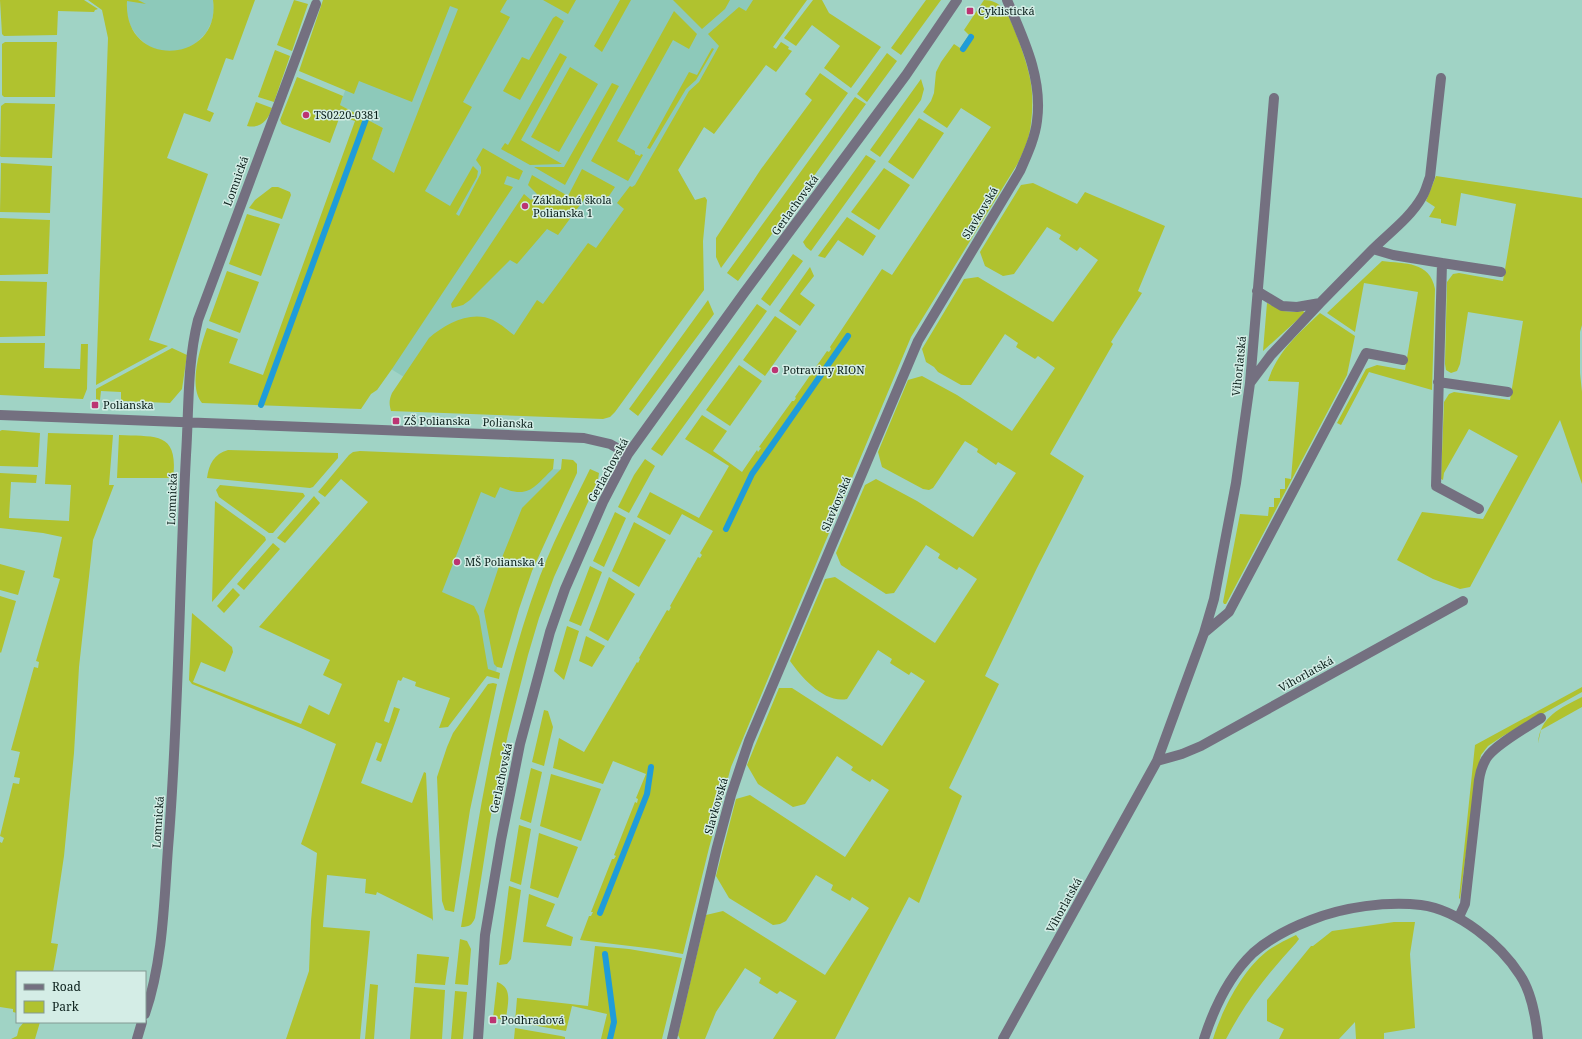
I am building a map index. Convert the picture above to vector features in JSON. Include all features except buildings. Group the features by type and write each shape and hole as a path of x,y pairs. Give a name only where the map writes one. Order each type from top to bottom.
{"street":[{"name":"Gerlachovská","path":"478,1039 485,935 499,847 520,744 550,632 565,589 603,502 628,454 749,287 906,75 957,0"},
{"name":"Slavkovská","path":"672,1039 717,847 731,795 749,741 918,341 1020,170 1030,147 1037,122 1038,97 1034,72 1023,37 1007,0"},
{"name":"Lomnická","path":"146,1010 156,974 171,812 191,355 198,320 316,4"},
{"path":"1250,383 1271,355 1412,210 1422,197 1430,177 1441,78"},
{"name":"Vihorlatská","path":"1003,1039 1157,761 1204,633 1214,599 1236,483 1250,383 1274,98"},
{"path":"1373,250 1393,256 1501,272"},
{"path":"1442,263 1436,486 1479,509"},
{"path":"1258,291 1282,306 1297,308 1320,303"},
{"name":"Vihorlatská","path":"1204,633 1229,612 1366,353 1403,360"},
{"path":"1438,382 1508,392"},
{"name":"Polianska","path":"0,415 188,424 584,438 610,444 628,454"},
{"name":"Vihorlatská","path":"1157,761 1182,754 1201,746 1463,601"},
{"path":"1459,917 1465,904 1479,780 1482,767 1486,758 1493,750 1541,718"},
{"path":"1204,1039 1213,1013 1230,981 1254,953 1269,941 1287,930 1324,915 1360,907 1400,904 1422,905 1459,917 1484,936 1502,953 1521,976 1531,998 1538,1039"},
{"path":"137,1039 142,1023"}],"shaded area":[{"path":"127,0 213,0 214,9 212,21 206,33 197,42 186,49 160,51 148,46 138,37 131,27 127,15"},
{"name":"Základná škola Polianska 1","path":"377,0 781,0 678,170 695,200 695,280 404,377 391,369 377,390 336,257 383,128 340,105"},
{"name":"MŠ Polianska 4","path":"390,463 573,470 561,496 502,647 496,672 377,631"}],"green space":[{"path":"0,0 84,0 98,9 94,12 58,11 57,35 4,36 2,34"},
{"path":"88,0 138,0 146,4 127,1 130,24 140,39 155,48 172,51 189,47 203,37 212,21 213,0 255,0 233,60 226,58 207,110 214,113 210,122 184,113 167,158 208,174 149,340 168,346 96,385 108,38 102,10"},
{"path":"294,0 308,4 292,51 277,45"},
{"path":"323,0 507,0 500,12 510,17 463,102 472,107 425,191 450,206 473,166 478,171 477,177 456,214 459,216 481,173 481,167 476,160 483,148 523,171 519,180 507,176 504,184 513,187 392,369 377,390 371,394 361,409 202,403 198,396 196,377 201,346 207,328 238,339 229,363 263,375 355,121 340,116 330,143 282,124 280,120 297,77 343,96 340,105 383,128 372,159 394,173 458,9 450,6 412,102 359,81 354,94 299,71"},
{"path":"543,0 576,0 568,14"},
{"path":"620,0 631,0 602,52 594,46"},
{"path":"673,0 730,0 725,9 702,29"},
{"path":"753,0 807,0 773,47 776,49 781,42 792,51 776,72 766,65 714,134 704,127 678,170 695,200 705,197 707,200 703,241 704,290 615,412 610,417 603,419 391,411 390,398 392,393 429,338 443,327 451,323 468,317 477,316 493,320 514,335 537,300 543,304 588,243 596,248 624,209 617,203 630,186 632,187 635,185 689,91 699,82 719,46 708,34 739,7 746,11"},
{"path":"813,0 822,0 829,13 881,47 851,88 824,68 840,46 812,25 796,46 784,38"},
{"path":"926,0 941,0 901,55 891,48"},
{"path":"984,0 997,3 1007,13 1025,59 1030,80 1032,98 1032,117 1028,138 1018,163 911,337 731,767 683,954 580,940 589,916 591,916 593,912 591,912 612,859 616,856 614,855 635,802 637,803 638,799 636,798 646,774 613,761 603,784 553,768 559,738 584,752 637,662 638,663 639,658 667,610 669,611 670,606 698,557 700,558 702,555 700,553 713,531 682,514 670,535 637,517 650,492 699,518 729,466 685,439 702,415 727,431 713,451 742,472 757,450 758,452 761,448 759,447 792,401 794,401 796,398 795,397 827,351 829,352 831,349 830,347 882,269 892,275 991,127 961,108 947,128 923,112 931,101 934,93 936,72 941,62 954,44 960,48 969,35 964,30"},
{"path":"674,11 697,34 689,49 673,40 617,141 635,151 635,154 640,156 641,154 643,155 628,181 591,161"},
{"path":"556,16 564,21 520,100 503,91 522,57 529,60 553,18"},
{"path":"5,42 57,42 55,97 4,97 2,95 2,44"},
{"path":"712,48 714,49 696,80 686,89 650,149 647,148 689,72 697,75"},
{"path":"275,50 290,56 274,102 258,97"},
{"path":"560,53 567,57 521,140 562,164 530,165 501,149 505,143 508,145"},
{"path":"887,53 897,61 867,102 857,94"},
{"path":"570,67 598,84 559,152 531,137"},
{"path":"820,73 848,93 721,268 716,257 716,238 761,169 812,100 805,94"},
{"path":"921,79 924,89 921,100 880,157 870,150"},
{"path":"612,83 619,86 565,185 534,167 564,167"},
{"path":"855,97 866,104 738,281 727,273"},
{"path":"256,102 272,108 263,123 252,127 247,126"},
{"path":"5,103 55,104 52,158 0,156 1,106"},
{"path":"919,118 944,133 913,179 888,162"},
{"path":"866,155 876,161 811,251 803,242"},
{"path":"1,163 52,166 50,213 0,212"},
{"path":"884,168 910,185 879,230 851,212"},
{"path":"582,169 615,187 603,205 588,194 558,235 547,229 517,264 510,260 470,300 463,305 452,308 451,304 524,194 531,200 537,194 528,185 532,175 568,196"},
{"path":"1436,176 1582,198 1582,325 1580,332 1580,373 1582,392 1582,484 1560,420 1470,587 1460,589 1433,579 1397,560 1422,512 1483,519 1518,456 1469,429 1444,473 1443,480 1441,479 1444,402 1449,394 1454,392 1510,400 1523,321 1468,312 1460,364 1457,371 1451,373 1446,370 1447,282 1453,274 1459,273 1503,281 1516,204 1461,193 1456,226 1441,223 1441,219 1429,217 1435,207 1426,201"},
{"path":"1033,183 1077,204 1085,192 1165,226 1138,291 1142,293 1111,342 1113,344 1050,454 1084,476 1037,568 985,676 999,684 949,788 962,796 919,903 909,897 835,1039 773,1039 797,1001 780,991 777,994 759,983 761,978 745,968 716,1012 705,1039 680,1039 678,1035 706,915 723,911 825,975 869,908 852,897 850,901 831,890 833,885 816,875 786,921 773,925 729,898 716,876 736,799 750,795 845,857 889,790 872,779 870,782 851,770 853,767 837,756 805,804 793,807 758,784 747,765 779,688 792,688 882,746 925,681 911,672 909,675 890,663 892,659 878,650 847,699 830,697 822,693 814,688 800,674 790,661 825,579 835,577 935,643 977,579 959,567 957,570 938,558 940,554 926,545 894,593 886,594 841,565 836,553 865,485 876,479 917,501 973,537 1016,473 998,462 996,465 977,452 978,449 965,441 933,488 929,490 923,489 882,467 878,452 908,380 922,376 957,395 1012,431 1055,368 1038,356 1035,359 1016,347 1018,343 1005,334 971,385 961,385 938,372 934,367 926,362 922,349 964,279 978,277 1053,322 1098,260 1080,247 1077,251 1059,239 1061,235 1047,227 1014,274 1003,276 985,266 980,252 1021,185"},
{"path":"272,187 278,187 290,192 291,195 282,219 249,208 255,200"},
{"path":"247,214 280,224 261,276 229,264"},
{"path":"847,217 876,236 863,256 838,240 825,258 818,256"},
{"path":"0,218 50,220 48,274 0,275"},
{"path":"793,254 803,261 770,306 761,299"},
{"path":"1382,261 1415,266 1428,273 1432,280 1435,289 1432,390 1369,372 1341,425 1337,423 1366,369 1377,365 1405,370 1418,292 1364,283 1355,332 1327,313"},
{"path":"810,267 814,276 800,294 815,305 800,326 779,311"},
{"path":"227,271 259,282 240,333 209,321"},
{"path":"0,281 47,282 45,336 0,337"},
{"path":"708,300 714,314 638,416 629,409"},
{"path":"1267,303 1283,311 1303,311 1305,313 1263,351"},
{"path":"757,304 767,311 662,456 651,449"},
{"path":"1320,313 1355,336 1347,375 1226,604 1224,604 1223,602 1240,514 1268,516 1269,507 1274,507 1274,498 1280,498 1280,489 1285,489 1285,478 1291,479 1299,382 1268,381 1283,352"},
{"path":"775,316 797,331 765,376 743,360"},
{"path":"0,343 45,343 44,368 80,369 81,344 88,344 87,389 83,399 0,395"},
{"path":"172,348 187,355 182,389 170,403 121,401 121,392 101,391 100,400 96,399 96,389"},
{"path":"739,365 762,381 730,426 706,410"},
{"path":"0,431 40,433 38,467 0,466"},
{"path":"48,433 113,435 109,485 114,485 93,540 79,667 74,753 64,856 51,943 58,944 53,971 16,971 16,1013 13,1012 13,1009 0,1007 0,842 2,843 4,838 0,836 13,783 19,784 20,778 14,777 20,752 11,750 34,667 38,668 39,662 36,661 60,579 53,577 62,537 43,533 0,528 0,473 37,475 36,483 11,482 9,518 69,521 71,485 45,484"},
{"path":"119,435 153,437 168,444 172,452 174,463 173,478 117,478"},
{"path":"228,450 338,453 338,458 313,487 310,488 207,478 209,468 213,460 219,454"},
{"path":"360,451 554,459 553,469 530,490 518,492 500,487 495,498 481,492 442,592 474,606 479,616 488,669 500,673 499,679 487,676 448,727 439,728 450,698 415,686 416,682 403,677 401,681 398,680 384,721 389,723 394,707 400,709 381,762 376,760 382,744 376,742 361,783 412,803 424,772 426,773 433,921 432,919 377,892 376,895 365,893 366,879 327,875 323,927 370,931 360,1039 286,1039 309,971 311,921 317,853 301,844 336,744 192,684 189,680 192,613 232,647 233,652 225,672 201,662 193,682 301,724 309,705 329,715 342,684 323,675 330,660 259,627 368,502 341,479 325,497 318,492 349,455 353,452"},
{"path":"562,459 573,460 577,464 577,473 532,571 502,668 497,667 494,664 484,611 501,560 522,508 561,469"},
{"path":"645,459 655,466 629,513 618,507 634,475"},
{"path":"590,469 599,473 598,480 554,577 539,618 528,655 508,734 491,815 475,918 470,925 461,927 475,838 492,749 525,619 545,562"},
{"path":"220,485 303,493 305,496 273,533 269,533 219,497 216,490"},
{"path":"314,496 320,503 285,543 277,538"},
{"path":"215,501 265,537 266,540 212,602"},
{"path":"615,512 626,518 604,567 593,561"},
{"path":"634,522 666,540 639,587 612,571"},
{"path":"273,543 280,549 244,590 237,584"},
{"path":"0,564 25,571 18,595 0,590"},
{"path":"590,566 602,572 581,626 569,621"},
{"path":"609,577 635,594 608,641 589,630"},
{"path":"233,588 240,595 224,613 217,606"},
{"path":"0,596 16,601 1,653 0,652"},
{"path":"567,626 579,631 564,680 554,671"},
{"path":"586,636 605,646 592,667 579,661"},
{"path":"488,684 497,684 470,810 454,912 445,910 442,901 437,777 453,733"},
{"path":"1582,687 1582,692 1503,736 1488,746 1481,755 1476,777 1460,899 1475,745"},
{"path":"1582,697 1582,707 1541,730 1547,719 1559,709"},
{"path":"544,710 548,711 553,727 544,766 532,762"},
{"path":"531,768 542,772 531,823 520,819"},
{"path":"551,774 601,789 581,841 540,826"},
{"path":"519,825 531,829 521,885 510,881"},
{"path":"539,833 578,847 558,898 530,888"},
{"path":"509,886 521,890 511,959 507,964 499,965"},
{"path":"529,894 555,904 546,926 573,937 571,946 523,942"},
{"path":"1394,922 1415,922 1410,954 1415,1028 1384,1033 1384,1039 1356,1039 1355,1022 1339,1039 1279,1039 1284,1029 1267,1021 1267,1000 1311,946 1332,931"},
{"path":"1296,935 1299,939 1276,965 1258,989 1241,1013 1226,1039 1213,1039 1227,1004 1241,980 1257,960 1266,952"},
{"path":"460,939 467,941 471,949 468,985 455,984"},
{"path":"595,946 629,949 682,958 662,1039 601,1039 607,1014 572,1006 566,1031 515,1022 517,998 588,1006"},
{"path":"417,954 449,957 445,985 415,983"},
{"path":"497,982 506,988 508,993 506,1020 493,1018"},
{"path":"370,984 378,985 374,1039 365,1039"},
{"path":"414,987 445,990 442,1039 410,1039"},
{"path":"455,991 467,992 463,1039 451,1039"},
{"path":"23,1023 40,1023 35,1039 11,1039 17,1036 19,1028"},
{"path":"515,1028 561,1036 565,1037 565,1039 514,1039"}],"waterway":[{"path":"963,49 971,37"},
{"path":"261,405 366,119"},
{"path":"726,529 752,474 848,336"},
{"path":"600,913 647,794 651,767"},
{"path":"605,954 614,1022 610,1039"}],"place":[{"name":"Cyklistická","path":"970,11"},
{"name":"TS0220-0381","path":"306,115"},
{"name":"Základná škola Polianska 1","path":"525,206"},
{"name":"Potraviny RION","path":"775,370"},
{"name":"Polianska","path":"95,405"},
{"name":"ZŠ Polianska","path":"396,421"},
{"name":"MŠ Polianska 4","path":"457,562"},
{"name":"Podhradová","path":"493,1020"}]}
